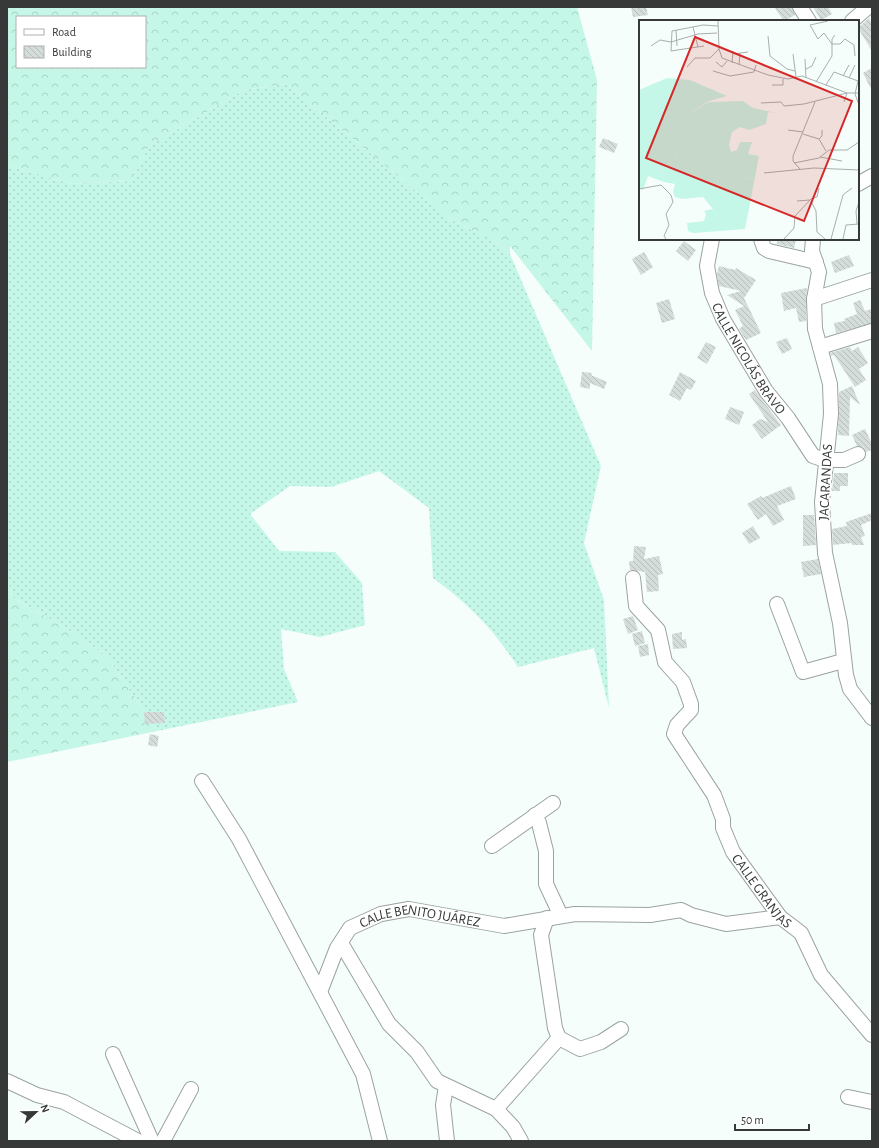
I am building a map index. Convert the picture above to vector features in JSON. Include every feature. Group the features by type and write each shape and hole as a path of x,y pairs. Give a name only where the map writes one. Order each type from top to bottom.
{"street":[{"path":"800,7 808,20"},
{"path":"853,20 868,7"},
{"name":"CALLE NICOLÁS BRAVO","path":"712,240 707,266 712,293 723,319 766,391 788,418 813,456 825,460"},
{"name":"JACARANDAS","path":"813,240 812,251 819,272 814,299 815,329 830,384 831,414 825,460 822,502 825,553 840,623 843,661 850,689 872,718"},
{"path":"762,243 769,251 816,262"},
{"path":"814,299 872,281"},
{"path":"820,347 872,331"},
{"path":"825,460 844,460 852,458 858,454"},
{"name":"CALLE GRANJAS","path":"633,578 636,606 658,630 665,662 684,682 691,704 691,710 677,725 674,734 714,795 723,819 722,828 733,852 780,917 800,933 822,975 872,1035"},
{"path":"777,604 803,672 843,661"},
{"path":"202,781 239,838 363,1074 380,1141"},
{"path":"492,846 553,803"},
{"path":"535,815 539,823 546,851 546,884 561,916"},
{"name":"CALLE BENITO JUÁREZ","path":"521,1141 513,1127 496,1109 437,1081 416,1052 389,1024 341,943 350,928 381,914 409,909 504,926 575,914 650,915 681,910 691,915 726,924 780,917"},
{"path":"547,918 541,935 554,1020 559,1038 580,1049 601,1042 621,1029"},
{"path":"320,992 337,948 341,943"},
{"path":"496,1109 559,1038"},
{"path":"113,1054 152,1141"},
{"path":"7,1081 37,1095 64,1102 152,1141"},
{"path":"446,1086 443,1105 447,1141"},
{"path":"152,1141 191,1089"},
{"path":"848,1097 872,1102"}],"green space":[{"path":"7,7 577,7 597,80 592,351 510,246 510,254 494,241 450,219 286,84 244,90 149,146 131,181 72,184 7,165"},
{"path":"286,84 450,219 494,241 510,254 601,466 584,543 604,600 609,708 594,648 518,667 500,641 480,618 433,578 429,508 379,471 331,487 290,486 250,514 279,551 335,552 362,583 365,625 320,637 281,629 284,669 298,702 157,731 107,656 66,628 12,597 7,576 7,165 72,184 131,181 149,146 244,90"},
{"path":"7,576 12,597 66,628 107,656 157,731 7,762"}],"building":[{"path":"631,7 646,7 648,15 633,17"},
{"path":"774,7 792,7 795,15 783,20"},
{"path":"813,7 828,7 832,14 821,20"},
{"path":"869,18 872,24 872,51 859,30 859,27"},
{"path":"872,68 872,91 863,73"},
{"path":"603,138 618,144 614,153 599,147"},
{"path":"777,240 796,240 794,248 777,244"},
{"path":"684,241 696,250 688,261 676,251"},
{"path":"644,252 653,267 641,275 632,259"},
{"path":"849,255 854,266 835,273 831,262"},
{"path":"719,266 735,270 736,268 756,280 744,298 761,333 746,340 739,329 743,326 735,310 744,306 727,295 741,291 719,286 717,274"},
{"path":"807,288 806,321 799,322 796,308 784,311 781,293"},
{"path":"669,299 675,319 662,323 656,303"},
{"path":"860,300 865,311 872,309 872,323 836,333 834,323 845,321 844,319 857,314 853,303"},
{"path":"787,338 792,349 782,354 776,342"},
{"path":"706,342 716,347 707,364 697,358"},
{"path":"850,347 852,351 858,347 868,363 859,369 866,380 855,387 834,355 831,356 830,353"},
{"path":"582,372 592,373 591,375 607,382 604,389 590,383 590,389 580,387"},
{"path":"680,372 696,381 691,390 687,388 680,401 669,395"},
{"path":"852,386 860,405 850,397 849,436 838,435 839,392"},
{"path":"755,390 781,425 762,439 752,425 760,419 768,422 749,394"},
{"path":"730,407 744,412 739,425 725,419"},
{"path":"865,429 872,444 872,450 866,452 863,447 857,446 852,435"},
{"path":"834,473 848,473 848,486 840,486 840,491 832,491"},
{"path":"791,486 796,499 777,506 784,520 773,526 766,514 758,520 747,504 761,496 762,498"},
{"path":"872,513 872,520 861,525 865,536 861,537 864,545 852,545 851,543 833,545 832,529 847,526 846,522"},
{"path":"803,515 814,515 816,545 803,546"},
{"path":"753,526 760,538 749,544 742,533"},
{"path":"634,546 646,547 644,559 659,556 663,574 658,575 659,591 647,592 645,572 630,570 629,561 633,561"},
{"path":"818,559 821,574 804,577 801,562"},
{"path":"633,616 638,630 628,634 623,619"},
{"path":"642,631 645,643 635,646 632,634"},
{"path":"682,632 682,640 686,639 687,648 673,649 672,634"},
{"path":"648,644 649,655 640,657 638,646"},
{"path":"144,712 164,712 165,723 145,724"},
{"path":"150,734 159,736 157,747 148,745"}]}
